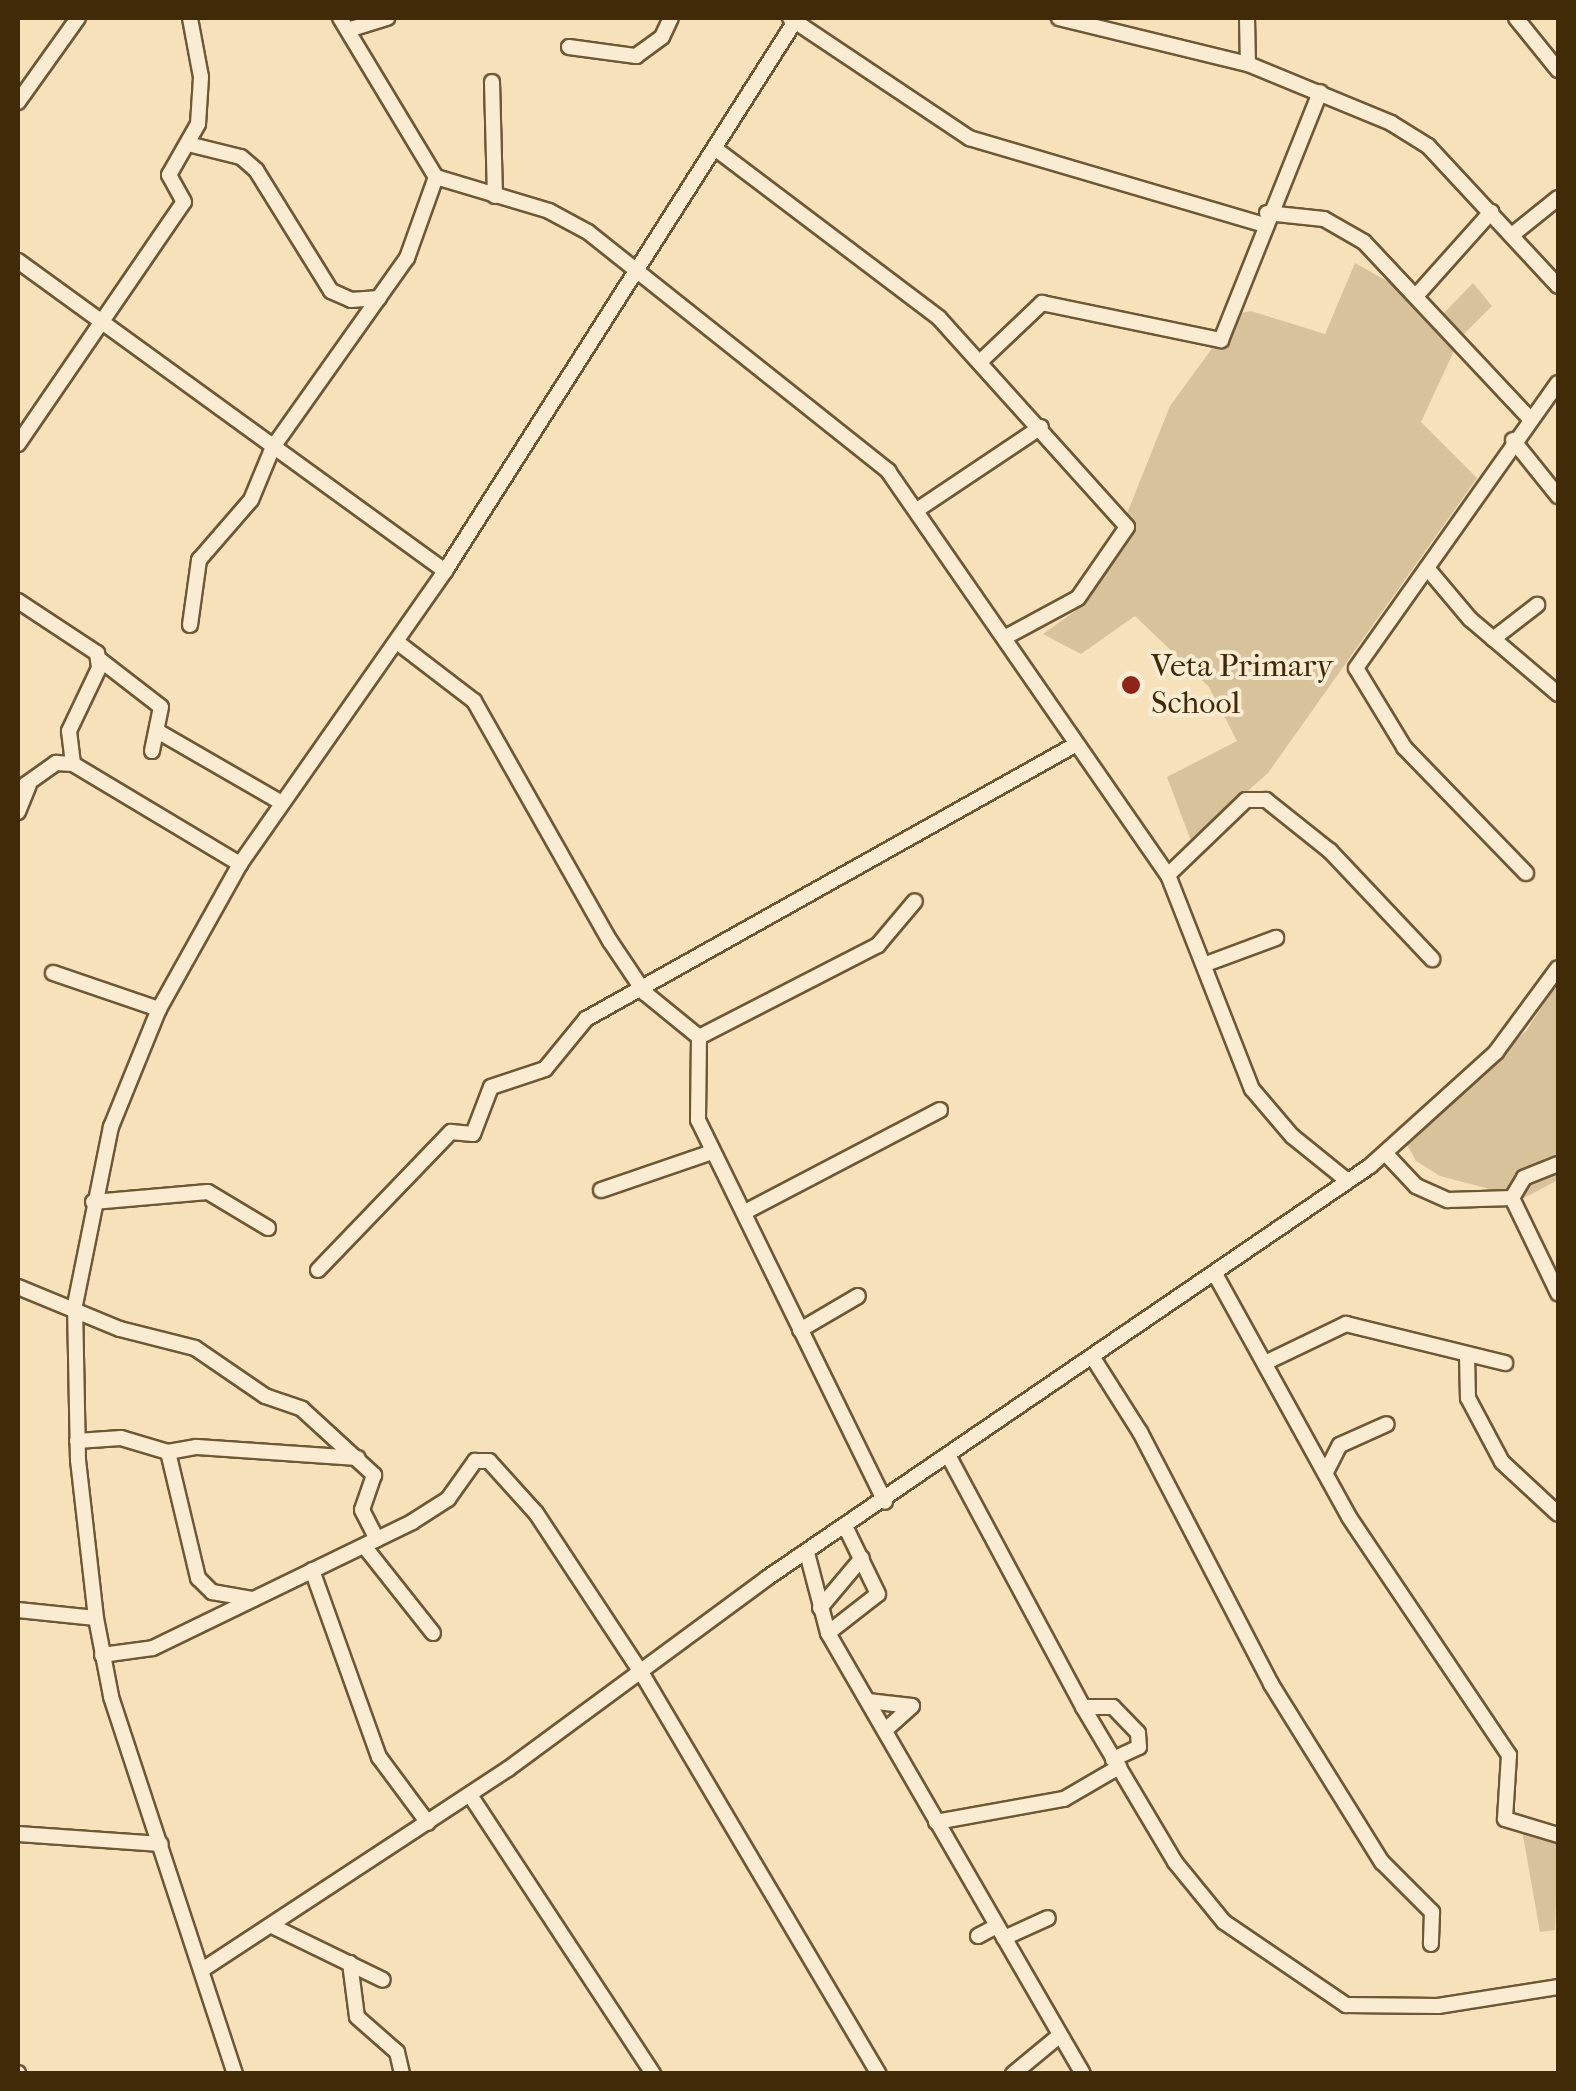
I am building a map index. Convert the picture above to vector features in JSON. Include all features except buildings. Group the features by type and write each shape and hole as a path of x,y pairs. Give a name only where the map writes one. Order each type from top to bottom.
{"street":[{"path":"18,102 78,18"},
{"path":"18,444 184,202 168,174 192,145 201,77 190,18"},
{"path":"388,18 346,23 436,176 568,221 854,436 918,510 1073,746 1168,875 1252,1089 1292,1136 1344,1178"},
{"path":"569,47 636,56 662,37 671,18"},
{"path":"235,2074 205,1968 161,1844 102,1655 96,1618 77,1441 75,1305 111,1127 159,1009 240,864 446,571 718,150 794,18 968,138 1265,218 1304,214 1345,230 1416,296 1529,418"},
{"path":"1059,18 1248,64 1320,92 1428,146 1558,286"},
{"path":"1247,18 1241,35 1248,64"},
{"path":"1516,18 1558,70"},
{"path":"1210,52 1241,35"},
{"path":"492,82 495,196"},
{"path":"982,360 1042,303 1221,340 1265,218 1320,92"},
{"path":"192,145 241,157 256,170 312,272 331,291 351,300 379,298"},
{"path":"718,150 900,287 982,360 1127,527 1078,598 1004,638"},
{"path":"190,625 198,560 251,500 273,447 411,249 436,176"},
{"path":"1512,235 1558,198"},
{"path":"1416,296 1491,212"},
{"path":"18,261 101,326 446,571"},
{"path":"1526,873 1404,747 1357,676 1513,440 1558,384"},
{"path":"918,510 1041,427"},
{"path":"1513,440 1558,496"},
{"path":"1427,568 1493,639 1558,694"},
{"path":"18,602 88,643 99,659 161,708 152,751"},
{"path":"1493,639 1537,605"},
{"path":"397,642 474,702 645,992 699,1037"},
{"path":"73,764 72,718 99,659"},
{"path":"159,732 282,803"},
{"path":"318,1270 450,1132 473,1134 491,1088 544,1069 571,1030 645,992 894,841 1073,746"},
{"path":"18,812 23,788 56,763 73,764 240,864"},
{"path":"1168,875 1246,800 1266,800 1330,852 1432,959"},
{"path":"699,1037 878,945 915,901"},
{"path":"1206,964 1276,938"},
{"path":"205,1968 470,1795 807,1553 1214,1274 1344,1178 1386,1154 1496,1052 1558,968"},
{"path":"53,973 159,1009"},
{"path":"699,1037 698,1120 885,1502"},
{"path":"745,1212 940,1110"},
{"path":"601,1190 712,1152"},
{"path":"1386,1154 1416,1186 1448,1200 1512,1198"},
{"path":"1512,1198 1524,1178 1558,1164"},
{"path":"93,1202 208,1192 268,1228"},
{"path":"1512,1198 1558,1294"},
{"path":"1214,1274 1327,1471 1510,1755 1505,1819 1558,1835"},
{"path":"18,1287 75,1305 120,1329 208,1355 265,1396 294,1404 359,1458 376,1481 362,1510 371,1542 433,1633"},
{"path":"800,1330 858,1296"},
{"path":"1267,1362 1346,1324 1506,1363"},
{"path":"1467,1356 1468,1398 1502,1462 1558,1514"},
{"path":"1092,1358 1271,1684 1382,1862 1432,1912 1431,1944"},
{"path":"1312,1444 1340,1445 1387,1424"},
{"path":"77,1441 121,1438 168,1452 197,1447 359,1458"},
{"path":"1327,1471 1340,1445"},
{"path":"168,1452 198,1578 212,1592 254,1599"},
{"path":"948,1455 1083,1707 1210,1910 1330,1998 1438,2006 1558,1987"},
{"path":"102,1655 154,1648 439,1508 474,1461 489,1461 536,1513 640,1672 879,2074"},
{"path":"828,1633 876,1600 862,1558 846,1528"},
{"path":"807,1553 828,1633 1084,2074"},
{"path":"820,1608 862,1558"},
{"path":"312,1570 379,1756 428,1823"},
{"path":"18,1610 96,1618"},
{"path":"868,1701 912,1706 885,1730"},
{"path":"936,1822 1064,1799 1139,1748 1138,1733 1113,1707 1083,1707"},
{"path":"470,1795 654,2074"},
{"path":"18,1834 161,1844"},
{"path":"978,1936 1048,1918"},
{"path":"272,1926 384,1980"},
{"path":"350,1963 357,2017 397,2052 402,2074"},
{"path":"1013,2074 1059,2036"}],"shaded area":[{"path":"1355,263 1444,313 1473,283 1492,306 1460,338 1421,422 1477,478 1268,773 1191,841 1167,777 1237,741 1209,687 1135,616 1081,654 1043,634 1074,612 1122,526 1170,406 1213,347 1221,317 1251,311 1325,334"},
{"path":"1558,982 1558,1180 1524,1198 1440,1176 1416,1161 1405,1141 1526,1031"},
{"path":"1522,1830 1558,1839 1555,1930 1540,1932"}],"place":[{"name":"Veta Primary School","path":"1131,685"}]}
